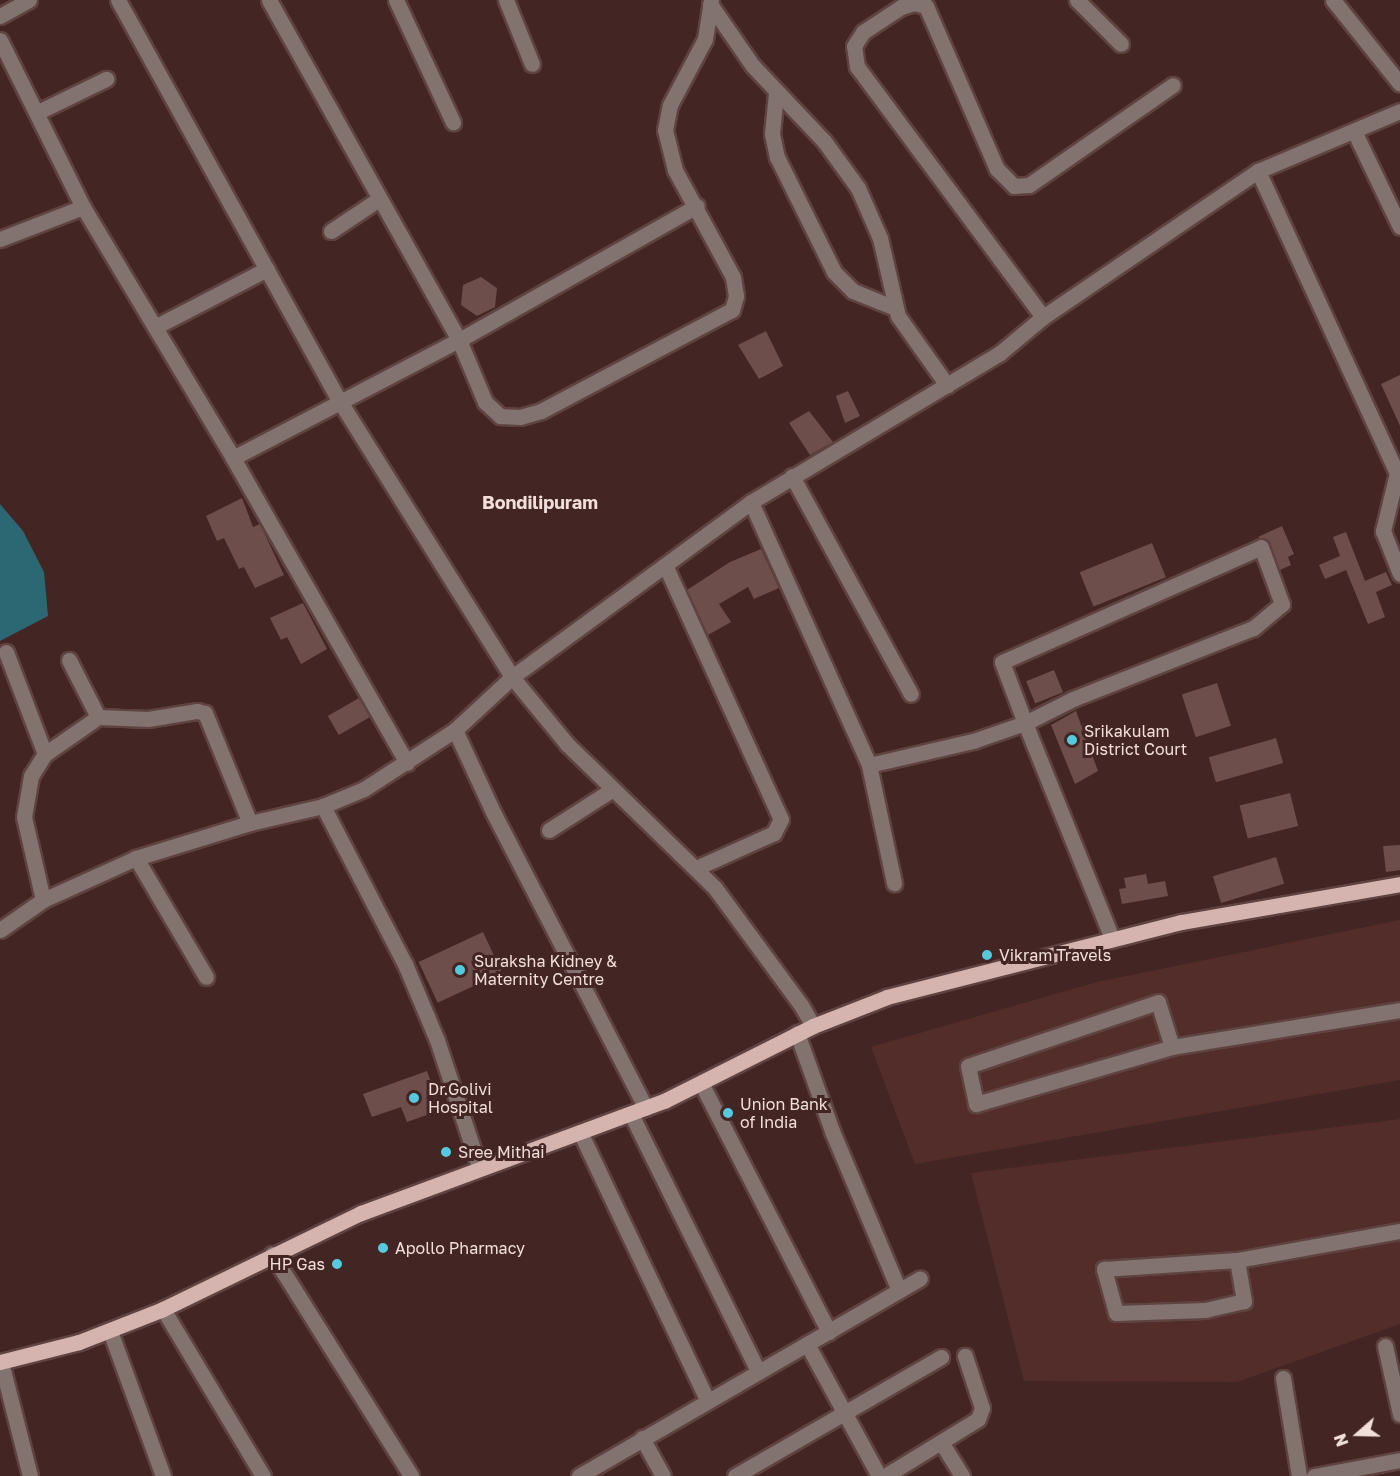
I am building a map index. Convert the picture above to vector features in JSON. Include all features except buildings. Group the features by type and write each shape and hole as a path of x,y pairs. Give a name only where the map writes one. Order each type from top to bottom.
{"main road":[{"path":"0,1362 110,1331 163,1309 272,1254 361,1213 479,1167 646,1108 701,1083 796,1033 887,997 1112,938 1278,903 1400,884"}],"street":[{"path":"0,16 29,0"},
{"path":"118,0 339,400 512,677 567,744 696,868 766,957 813,1026"},
{"path":"269,0 459,340 485,402 500,416 520,417 541,411 727,316 735,302 736,287 697,206 675,170 666,139 665,119 705,39 711,2"},
{"path":"396,0 453,122"},
{"path":"506,0 531,64"},
{"path":"1077,0 1121,44"},
{"path":"1333,0 1400,84"},
{"path":"711,2 776,93 824,141 858,188 880,238 895,308 947,385"},
{"path":"1043,317 857,67 854,46 863,32 901,7 914,3 926,6 997,169 1014,186 1029,186 1173,85"},
{"path":"0,40 38,112 83,207 233,458 407,763"},
{"path":"38,112 106,79"},
{"path":"776,93 772,134 777,157 834,272 853,291 895,308"},
{"path":"0,930 43,900 136,858 250,823 322,807 364,789 455,730 512,677 666,567 751,502 999,353 1043,317 1258,171 1400,111"},
{"path":"1354,131 1400,227"},
{"path":"1258,171 1397,473 1383,531 1400,574"},
{"path":"331,231 379,199"},
{"path":"233,458 339,400 459,340 697,206"},
{"path":"0,239 83,207"},
{"path":"155,327 267,269"},
{"path":"792,476 911,694"},
{"path":"751,502 869,765 894,883"},
{"path":"869,765 973,741 1025,723 1074,699 1253,628 1282,604 1261,547 1002,662 1025,723 1112,938"},
{"path":"666,567 781,819 774,833 696,868"},
{"path":"6,652 45,754"},
{"path":"69,660 98,717"},
{"path":"43,900 24,817 32,776 45,754 98,717 148,719 197,711 205,713 250,823"},
{"path":"455,730 493,812 646,1108"},
{"path":"549,830 613,789"},
{"path":"322,807 405,964 437,1040 479,1167"},
{"path":"136,858 206,977"},
{"path":"1172,1047 1158,1002 968,1066 976,1104 1172,1047 1400,1010"},
{"path":"796,1033 832,1131 899,1290"},
{"path":"701,1083 829,1332"},
{"path":"631,1114 758,1371"},
{"path":"580,1132 707,1399"},
{"path":"1237,1260 1244,1300 1205,1310 1116,1313 1104,1269 1237,1260 1400,1231"},
{"path":"272,1254 411,1476"},
{"path":"579,1476 707,1399 829,1332 920,1278"},
{"path":"163,1309 263,1476"},
{"path":"110,1331 163,1476"},
{"path":"807,1344 879,1476"},
{"path":"1386,1346 1400,1414"},
{"path":"885,1476 941,1442 981,1414 965,1356"},
{"path":"735,1476 941,1357"},
{"path":"0,1362 30,1476"},
{"path":"1283,1378 1299,1476"},
{"path":"642,1438 663,1476"},
{"path":"941,1442 962,1476"},
{"path":"1314,1476 1400,1460"}],"shaded area":[{"path":"1400,920 1400,1080 915,1164 871,1047 1097,982"},
{"path":"1400,1119 1400,1324 1237,1382 1024,1381 971,1173"}],"water":[{"path":"0,504 23,531 44,572 48,616 0,641"}],"place":[{"name":"Srikakulam District Court","path":"1072,740"},
{"name":"Vikram Travels","path":"987,955"},
{"name":"Suraksha Kidney & Maternity Centre","path":"460,970"},
{"name":"Dr.Golivi Hospital","path":"414,1098"},
{"name":"Union Bank of India","path":"728,1113"},
{"name":"Sree Mithai","path":"446,1152"},
{"name":"Apollo Pharmacy","path":"383,1248"},
{"name":"HP Gas","path":"337,1264"}],"district":[{"name":"Bondilipuram","path":"540,502"}]}
